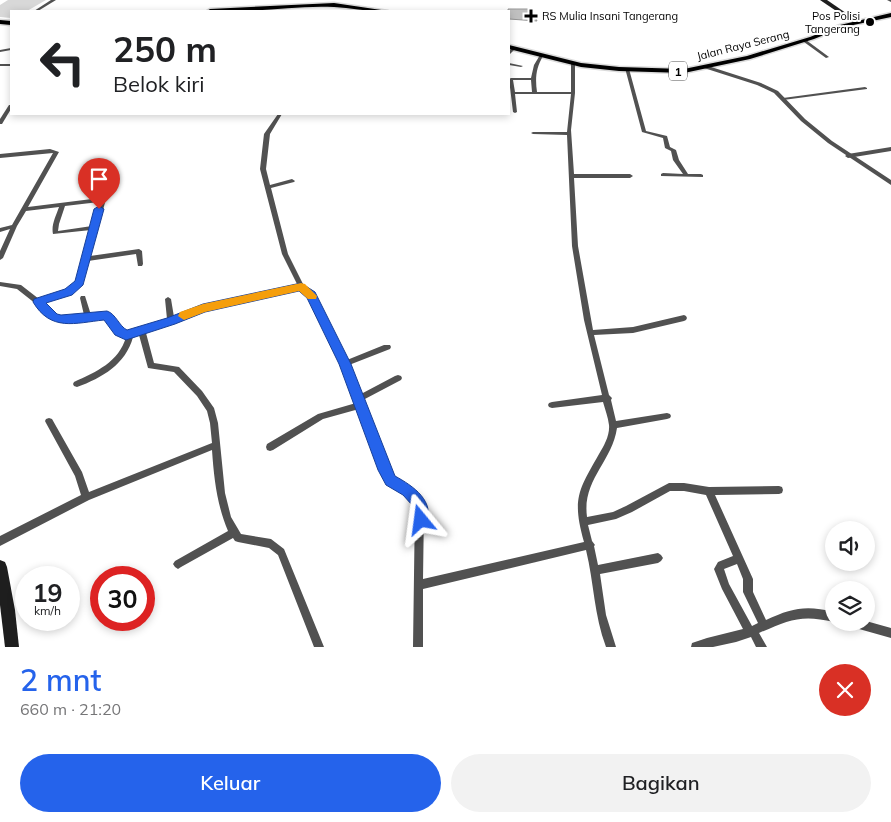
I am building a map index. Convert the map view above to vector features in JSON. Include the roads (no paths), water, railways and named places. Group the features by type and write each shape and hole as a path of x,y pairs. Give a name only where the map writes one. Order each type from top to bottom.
{"highway":[{"path":"227,10 295,6 334,6 380,10"},
{"path":"842,26 845,15"},
{"name":"Jalan Raya Serang","path":"510,49 573,63 627,69 684,71 748,58 805,41 856,22 859,15 891,15"}],"main road":[{"path":"823,0 856,22"},
{"path":"834,0 859,15"},
{"path":"0,566 12,647"}],"street":[{"path":"38,10 54,0"},
{"path":"805,41 827,57"},
{"path":"536,93 532,79 537,62 541,56"},
{"path":"573,63 573,93 569,134 575,246 590,333 608,398 613,425 612,439 589,477 582,495 581,509 590,545 601,619 611,647"},
{"path":"510,64 521,66"},
{"path":"706,67 776,92 802,120 848,156 891,183"},
{"path":"627,69 644,132 665,137 668,148 673,150 676,160 686,175"},
{"path":"515,112 511,80 532,79"},
{"path":"783,99 865,88"},
{"path":"512,94 573,93"},
{"path":"0,123 10,108"},
{"path":"279,115 267,134 263,169 285,254 301,286 312,295 345,364 390,481 408,491 419,502 421,520 418,549 418,647"},
{"path":"532,133 569,134"},
{"path":"848,156 891,149"},
{"path":"0,156 56,152 14,226 0,258"},
{"path":"663,175 701,176"},
{"path":"572,176 630,176"},
{"path":"267,187 292,181"},
{"path":"38,302 69,292 76,287 105,192"},
{"path":"24,209 102,200"},
{"path":"63,204 55,233 94,228"},
{"path":"0,230 14,226"},
{"path":"86,259 138,251 140,252 140,264"},
{"path":"0,284 19,287 53,317 61,320 107,316 122,334 130,335 203,308 301,286"},
{"path":"83,298 88,317"},
{"path":"168,299 171,321"},
{"path":"590,333 633,330 684,318"},
{"path":"142,332 151,366 176,369 203,397 211,412 225,512 234,533 238,538 247,541 271,544 281,552 320,647"},
{"path":"78,384 110,367 129,345 130,335"},
{"path":"345,364 387,347"},
{"path":"270,446 321,416 359,402 398,378"},
{"path":"552,405 608,398"},
{"path":"613,425 667,416"},
{"path":"49,421 79,475 86,497"},
{"path":"0,541 86,497 216,445"},
{"path":"583,522 613,516 670,487 684,487 709,492 779,490"},
{"path":"709,492 748,579 748,592 764,626"},
{"path":"178,564 234,533"},
{"path":"418,585 590,545"},
{"path":"594,570 658,558"},
{"path":"739,559 720,565 719,569 725,586 762,647"},
{"path":"696,647 751,631 794,613 806,611 825,614"},
{"path":"875,628 891,633"}],"place":[{"name":"RS Mulia Insani Tangerang","path":"531,16"},
{"name":"Pos Polisi Tangerang","path":"870,22"}]}
